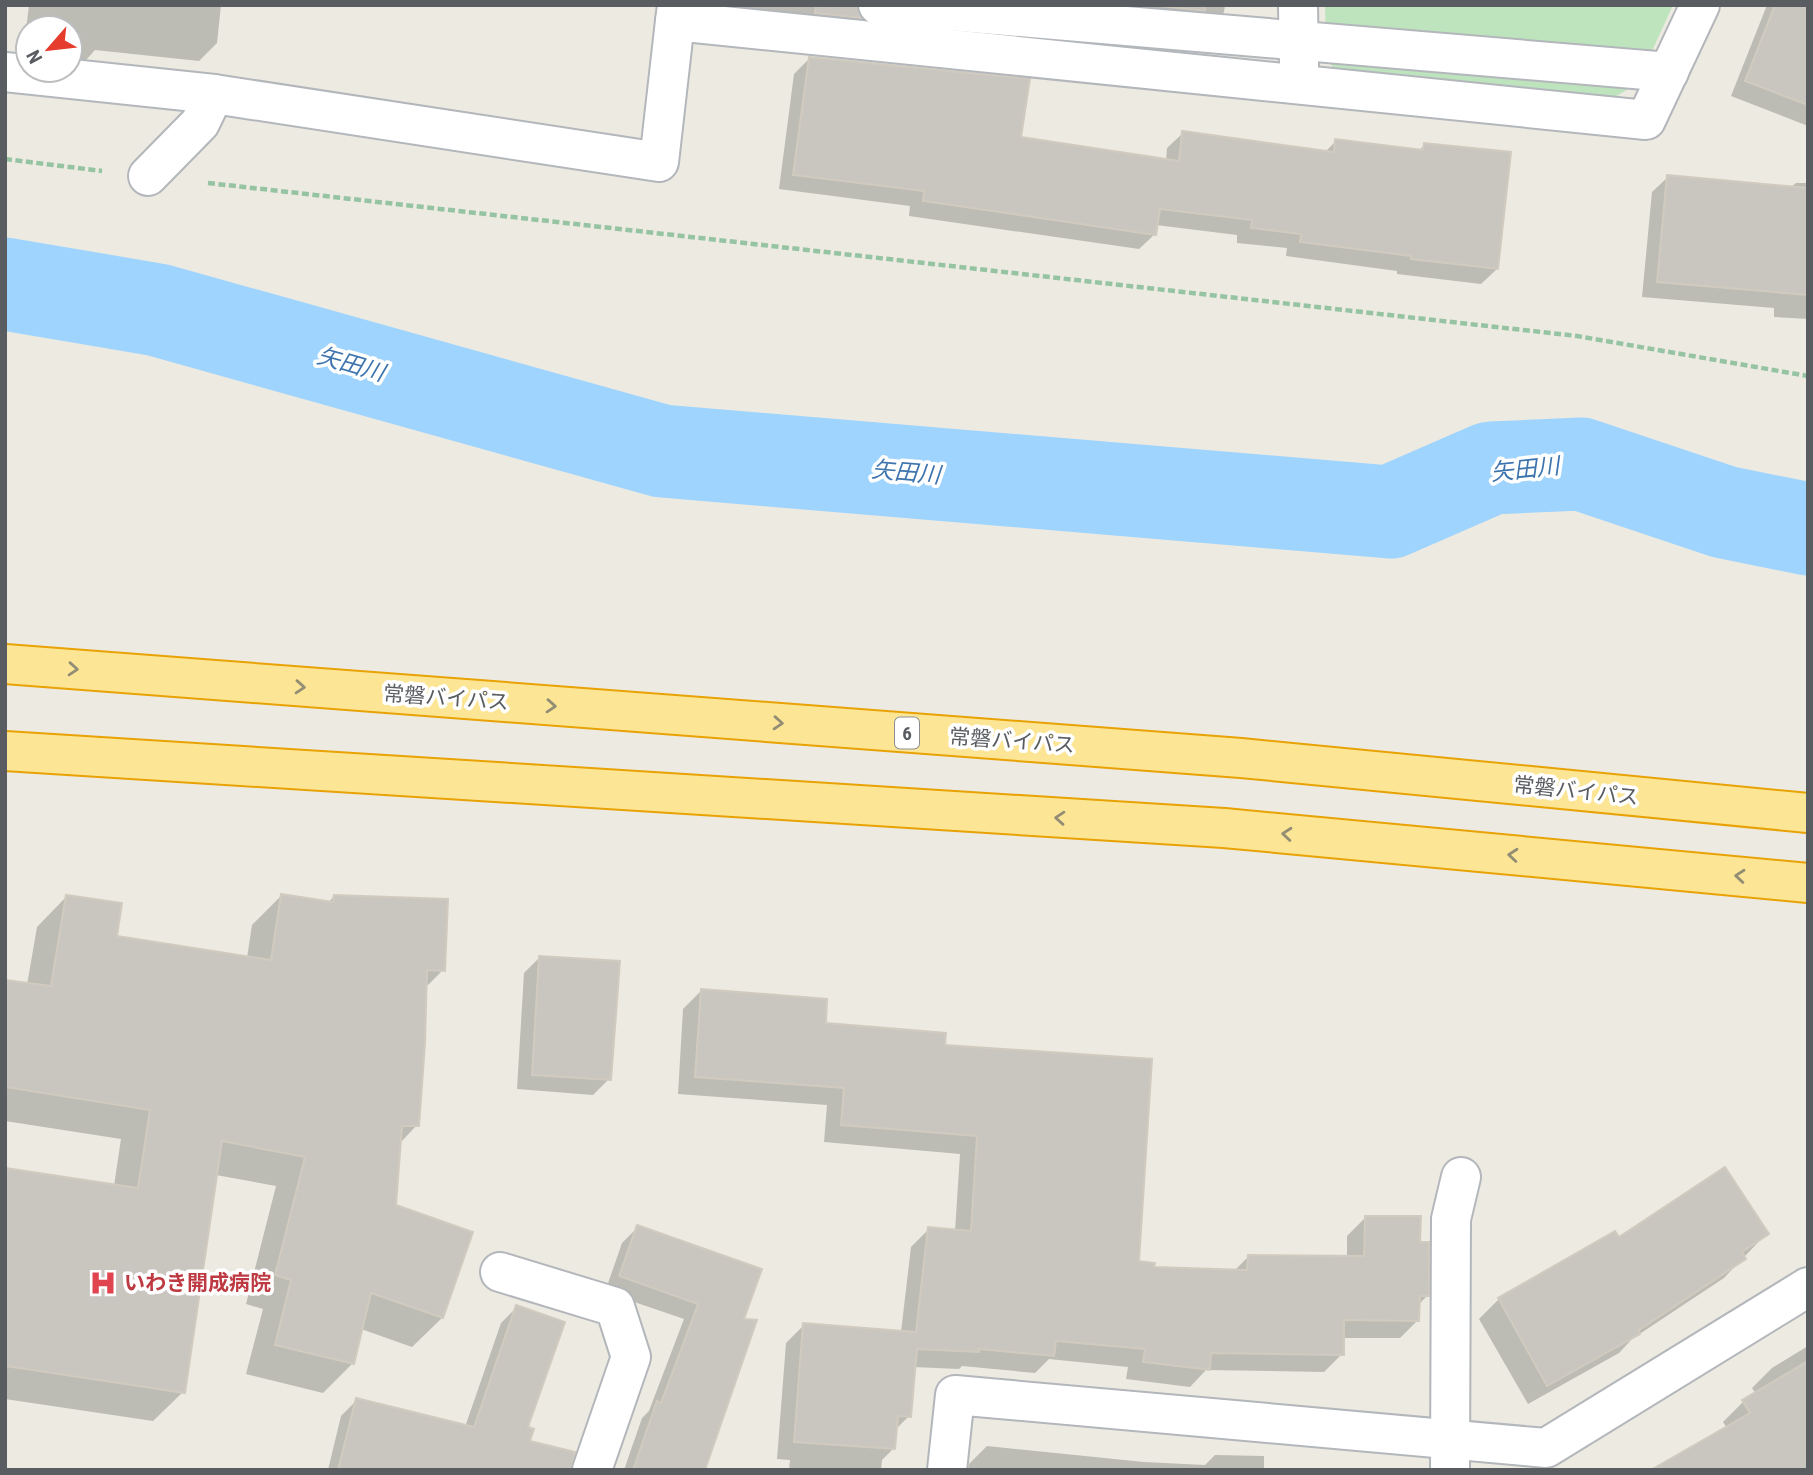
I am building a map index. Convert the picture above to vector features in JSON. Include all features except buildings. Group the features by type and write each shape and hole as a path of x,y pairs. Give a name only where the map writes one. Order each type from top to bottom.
{"highway":[{"name":"常磐バイパス","path":"5,664 1241,758 1808,813"},
{"path":"5,751 1224,828 1808,883"}],"street":[{"path":"878,5 1300,86 1646,120 1700,5"},
{"path":"5,72 214,94 659,162 676,13 960,22 1298,23 1669,72"},
{"path":"1298,23 1300,86"},
{"path":"148,176 200,123 214,94"},
{"path":"1450,1455 1451,1219 1461,1177"},
{"path":"500,1272 615,1307 631,1357 592,1470"},
{"path":"947,1470 955,1395 1450,1455 1546,1448 1808,1287"}],"path":[{"path":"5,159 1577,336 1808,376"}],"green space":[{"path":"1325,5 1673,5 1637,84 1611,99 1338,75 1326,57"}],"waterway":[{"name":"矢田川","path":"5,284 158,310 662,451 1390,512 1491,468 1581,464 1724,512 1808,529"}],"place":[{"name":"いわき開成病院","path":"103,1283"}]}
